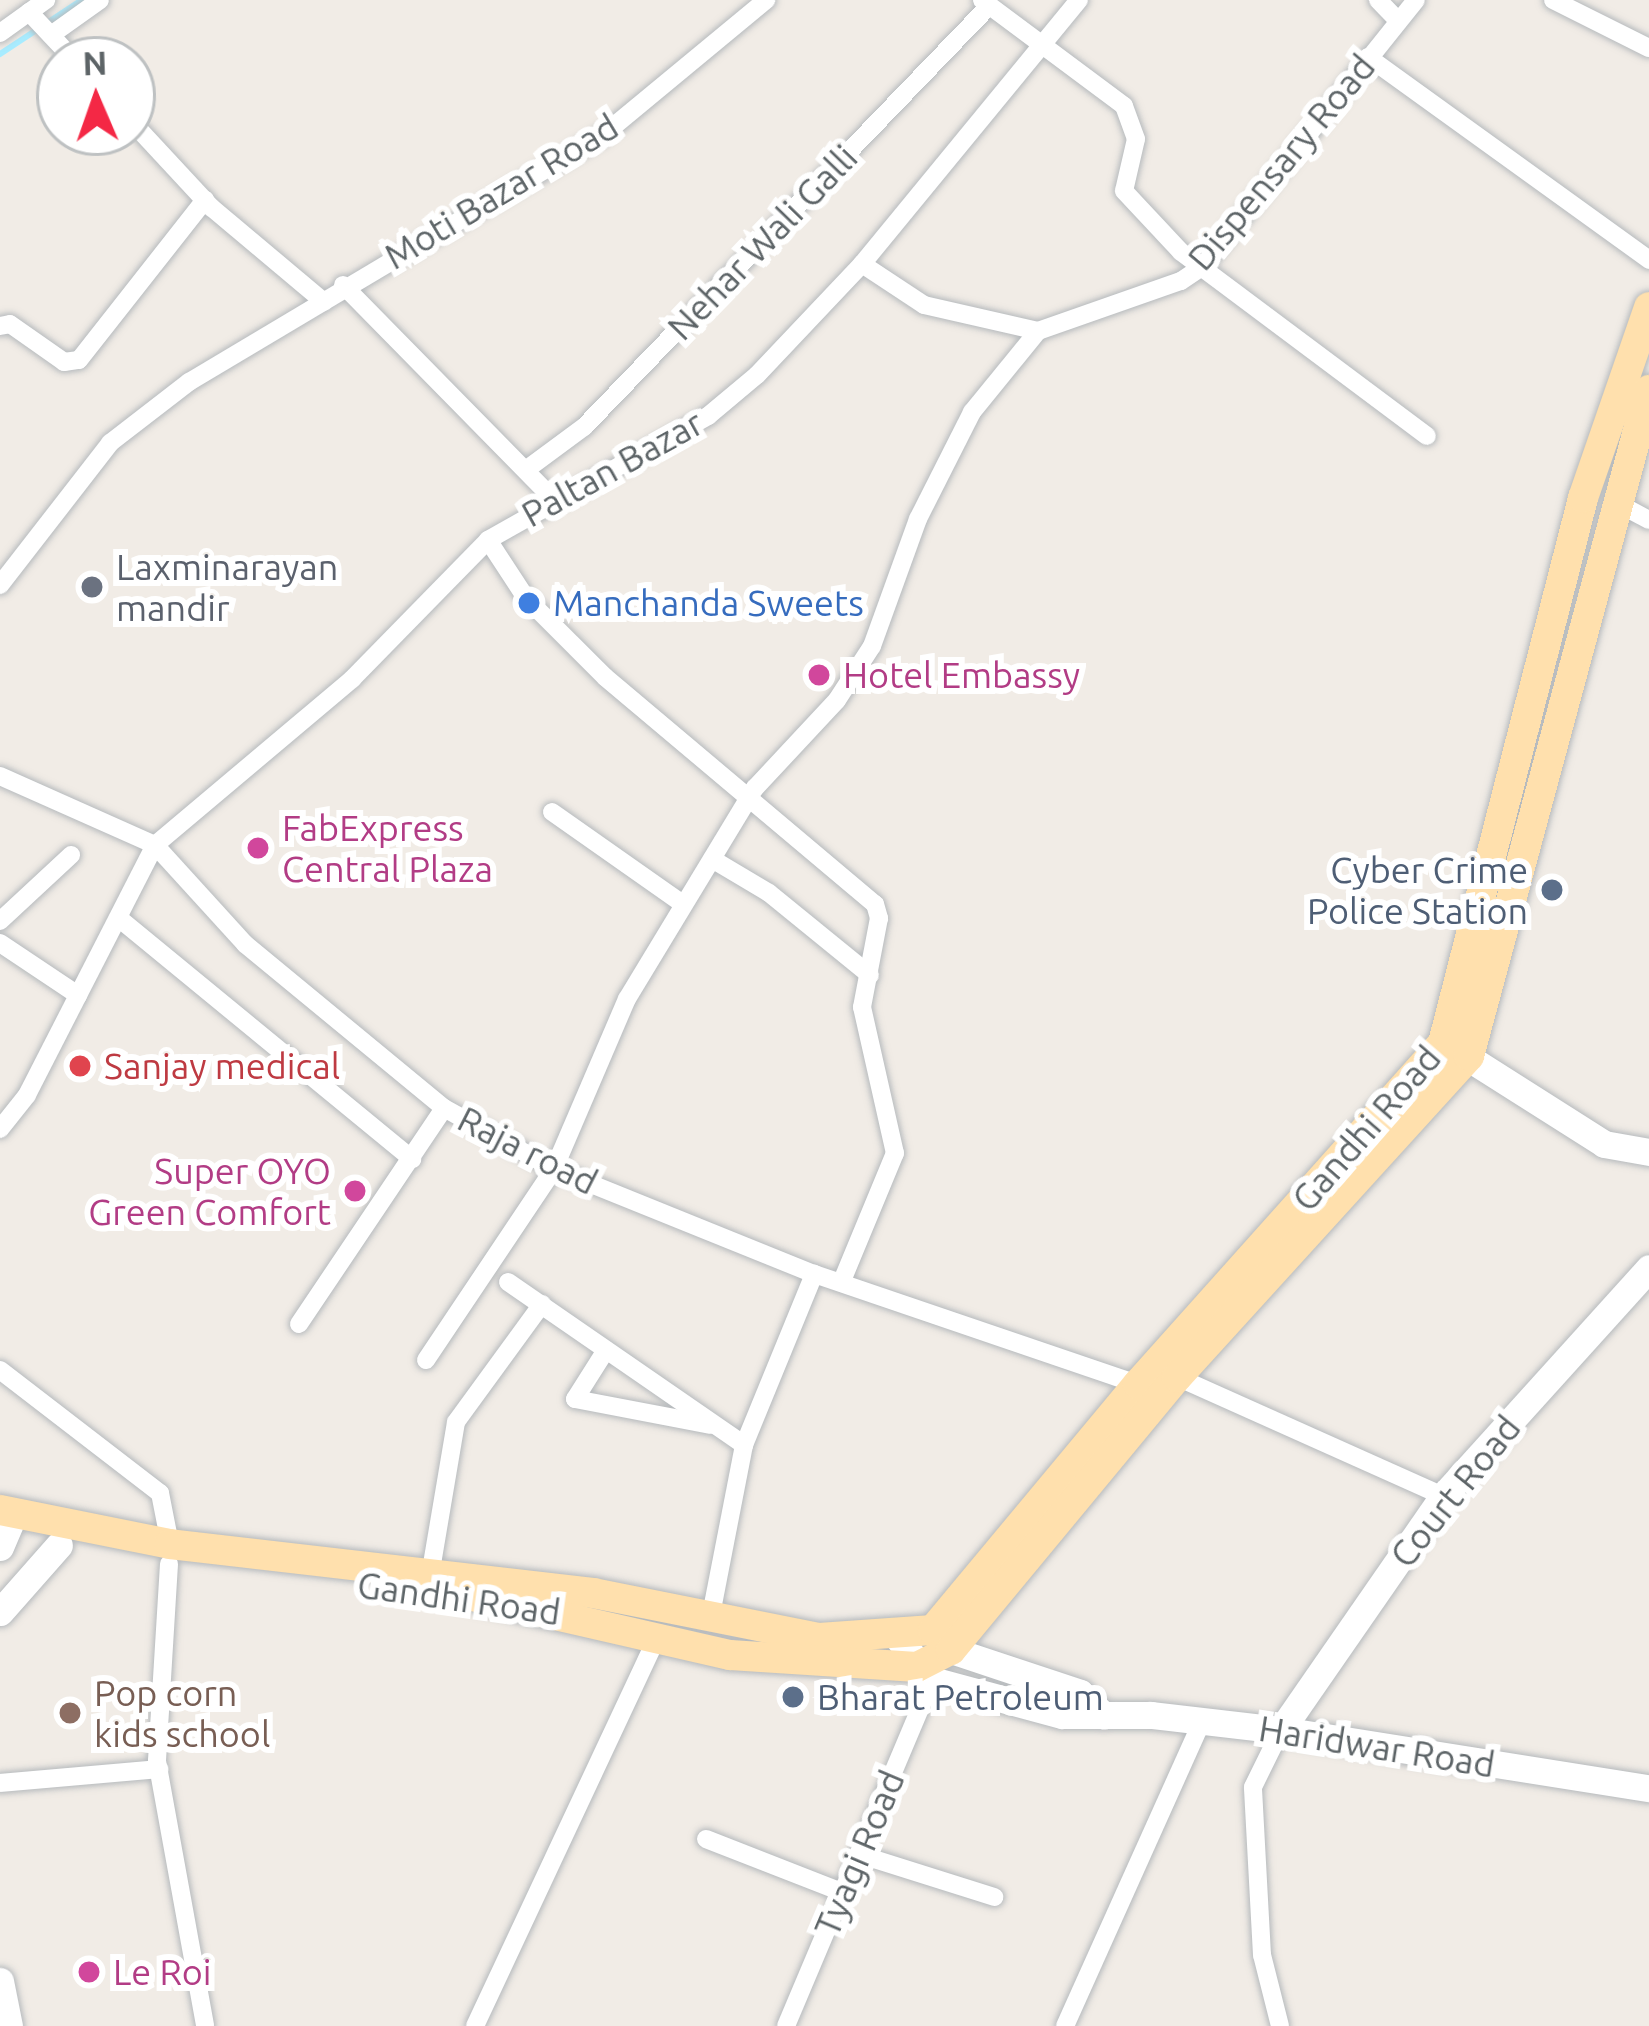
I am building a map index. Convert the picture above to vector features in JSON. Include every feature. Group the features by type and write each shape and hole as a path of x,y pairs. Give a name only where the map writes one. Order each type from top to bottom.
{"main road":[{"name":"Gandhi Road","path":"942,1640 1138,1384 1456,1050 1583,498 1649,307"},
{"name":"Gandhi Road","path":"942,1640 1177,1377 1456,1050 1649,390"},
{"name":"Gandhi Road","path":"4,1527 59,1545 431,1570 819,1638 942,1640"},
{"name":"Gandhi Road","path":"4,1527 442,1590 730,1655 924,1673"},
{"path":"924,1673 942,1640"}],"street":[{"path":"0,33 46,0"},
{"path":"29,12 50,35 100,0"},
{"name":"Moti Bazar Road","path":"0,582 110,443 189,382 324,302 343,285 603,135 766,0"},
{"name":"Paltan Bazar","path":"154,845 352,679 488,540 553,499 708,416 862,264 1079,0"},
{"path":"1378,0 1398,21"},
{"name":"Dispensary Road","path":"1038,331 1202,267 1416,0"},
{"path":"1553,0 1649,48"},
{"path":"986,3 1124,106 1136,139 1124,191 1202,267 1426,436"},
{"name":"Nehar Wali Galli","path":"526,469 584,427 986,3"},
{"path":"1368,58 1649,260"},
{"path":"156,147 206,200 324,302"},
{"path":"0,326 10,324 64,362 80,360 206,200"},
{"path":"426,1360 554,1169 627,999 749,797 837,700 872,646 918,519 972,412 1038,331 924,305 862,264"},
{"path":"343,285 553,499"},
{"path":"1617,503 1649,520"},
{"path":"488,540 526,598 605,677 875,904 870,975 862,1007 895,1153 842,1281"},
{"name":"Raja road","path":"0,776 154,845 245,944 444,1108 554,1169 814,1274 1138,1384"},
{"path":"552,812 683,904"},
{"path":"0,1129 121,920 154,845"},
{"path":"0,921 71,855"},
{"path":"712,859 769,892 870,975"},
{"path":"121,920 412,1160"},
{"path":"0,943 78,995"},
{"path":"1456,1050 1604,1144 1649,1152"},
{"path":"299,1324 444,1108"},
{"name":"Court Road","path":"1281,1730 1443,1496 1649,1268"},
{"path":"710,1620 744,1445 814,1274"},
{"path":"508,1282 744,1445"},
{"path":"431,1570 456,1422 542,1304"},
{"path":"606,1350 575,1399 717,1426"},
{"path":"0,1370 160,1492 169,1554 159,1769 205,2026"},
{"path":"1177,1377 1443,1496"},
{"path":"0,1612 59,1545"},
{"path":"475,2026 658,1636"},
{"path":"898,1638 924,1673"},
{"name":"Haridwar Road","path":"942,1640 1080,1694 1104,1715"},
{"name":"Haridwar Road","path":"924,1673 1062,1715 1202,1720 1649,1788"},
{"name":"Tyagi Road","path":"786,2026 858,1854 924,1673"},
{"path":"1065,2026 1202,1720"},
{"path":"1280,2026 1262,1955 1253,1786 1281,1730"},
{"path":"0,1784 159,1769"},
{"path":"706,1840 842,1892"},
{"path":"858,1854 994,1897"},
{"path":"0,1981 9,2026"}],"waterway":[{"path":"0,54 82,0"}],"place":[{"name":"Laxminarayan mandir","path":"92,587"},
{"name":"Manchanda Sweets","path":"529,603"},
{"name":"Hotel Embassy","path":"819,675"},
{"name":"FabExpress Central Plaza","path":"258,848"},
{"name":"Cyber Crime Police Station","path":"1552,890"},
{"name":"Sanjay medical","path":"80,1066"},
{"name":"Super OYO Green Comfort","path":"355,1191"},
{"name":"Bharat Petroleum","path":"793,1697"},
{"name":"Pop corn kids school","path":"70,1713"},
{"name":"Le Roi","path":"89,1972"}]}
